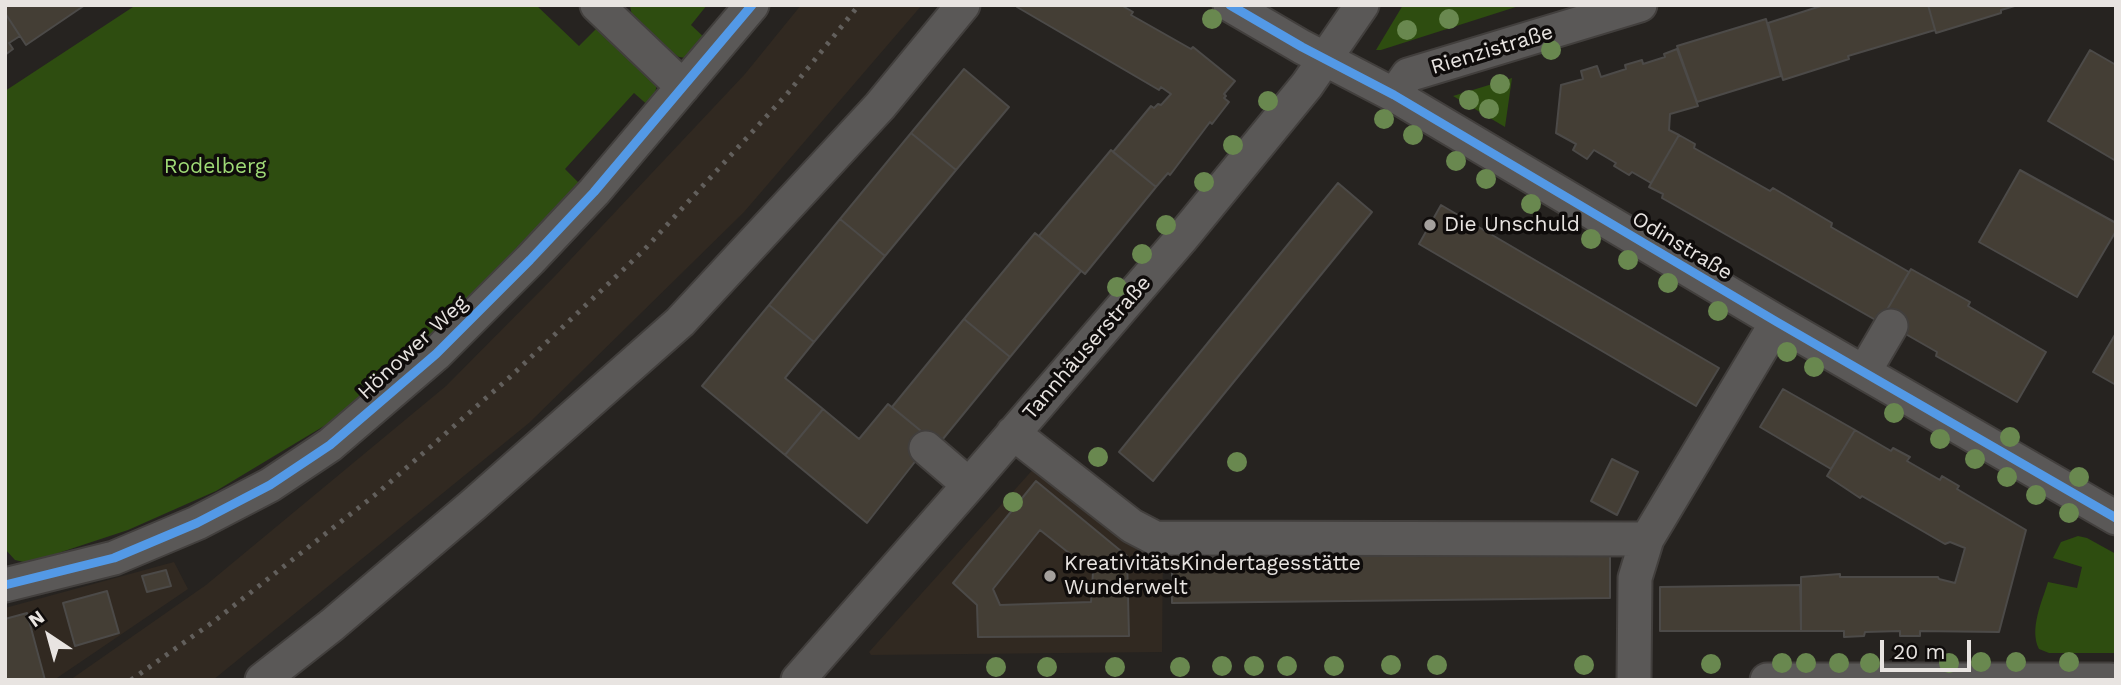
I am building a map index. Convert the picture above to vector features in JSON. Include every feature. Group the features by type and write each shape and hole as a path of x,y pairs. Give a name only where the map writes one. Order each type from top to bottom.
{"street":[{"name":"Hönower Weg","path":"5,585 114,558 197,523 270,485 330,445 436,354 594,192 752,5"},
{"path":"262,680 332,625 473,505 680,322 880,106 963,5"},
{"name":"Odinstraße","path":"1230,5 1394,95 1777,323 2111,504"},
{"name":"Tannhäuserstraße","path":"805,678 1181,239 1326,59 1362,5"},
{"name":"Rienzistraße","path":"1394,95 1408,75 1640,5"},
{"path":"601,7 683,87"},
{"path":"1634,680 1635,578 1647,539 1777,323"},
{"path":"1864,372 1891,326"},
{"path":"1013,433 1132,526 1155,538 1647,539"},
{"path":"926,448 970,485"},
{"path":"1767,680 2110,680"}],"shaded area":[{"path":"801,5 922,5 744,212 529,423 213,680 70,680 206,585 446,386 555,276 745,74"},
{"name":"KreativitätsKindertagesstätte Wunderwelt","path":"1036,466 1163,549 1162,652 871,655 869,652"},
{"path":"174,562 188,589 54,680 5,680 5,608"}],"green space":[{"name":"Rodelberg","path":"136,5 536,5 579,46 601,24 658,81 651,108 634,93 565,169 580,184 427,339 334,420 216,491 128,530 28,563 15,560 5,549 5,91"},
{"path":"630,5 707,5 691,25 706,39 686,58 679,57 634,28"},
{"path":"1403,5 1522,5 1376,50"},
{"path":"1512,78 1505,127 1453,96"},
{"path":"2078,536 2116,554 2116,653 2049,653 2039,649 2036,641 2036,624 2048,582 2077,588 2082,567 2053,558 2061,542"}],"building":[{"path":"5,5 85,5 26,45 5,13"},
{"path":"1121,5 1133,12 1131,15 1191,49 1193,47 1235,81 1224,94 1224,98 1229,102 1212,124 1210,122 1170,175 1168,173 1156,187 1113,152 1151,106 1154,108 1158,104 1161,105 1171,94 1161,87 1159,90 1017,7"},
{"path":"1824,5 1928,5 1935,30 1848,56 1849,59 1783,80 1768,23"},
{"path":"1928,5 2018,5 1936,33"},
{"path":"5,13 20,36 9,43 13,49 5,55"},
{"path":"1766,19 1781,76 1697,102 1677,46"},
{"path":"1677,49 1698,106 1670,114 1669,130 1679,135 1651,183 1632,172 1629,175 1614,166 1616,163 1594,150 1587,159 1573,150 1576,144 1556,133 1561,85 1583,79 1581,71 1597,66 1601,77 1626,69 1625,65 1642,60 1643,64 1665,57 1664,54"},
{"path":"2090,50 2116,65 2116,161 2048,121"},
{"path":"964,69 1009,107 956,170 911,133"},
{"path":"911,133 956,170 885,256 840,219"},
{"path":"1679,135 1695,144 1694,148 1770,191 1773,188 1832,223 1831,227 1909,272 1881,320 1879,322 1662,198 1663,194 1649,187"},
{"path":"1111,150 1156,187 1085,274 1039,236"},
{"path":"2020,170 2116,223 2116,231 2077,297 1979,242"},
{"path":"1338,183 1372,212 1153,481 1119,452"},
{"path":"1441,205 1719,368 1696,406 1419,244"},
{"path":"840,219 885,256 814,342 769,305"},
{"path":"1035,233 1081,271 1010,357 964,319"},
{"path":"1911,269 1970,302 1968,306 2046,352 2017,402 1936,356 1937,352 1881,320"},
{"path":"769,305 814,342 785,378 823,409 785,455 702,386"},
{"path":"964,319 1010,357 938,445 892,407"},
{"path":"2116,333 2116,385 2093,372"},
{"path":"1783,389 1855,430 1831,469 1760,427"},
{"path":"888,404 932,440 867,523 785,455 823,409 859,439"},
{"path":"1855,430 1891,451 1893,448 1910,457 1907,461 1940,480 1942,476 1959,486 1957,489 2026,530 1999,632 1920,631 1920,636 1900,636 1900,631 1865,632 1864,636 1844,637 1844,631 1801,631 1801,577 1840,574 1840,577 1938,577 1955,583 1965,548 1950,542 1945,544 1862,496 1860,498 1827,476"},
{"path":"1612,459 1638,472 1617,515 1591,501"},
{"path":"1036,481 1127,556 1129,636 978,637 977,605 953,583","holes":["1040,530 1093,572 1091,602 1000,605 993,589"]},
{"path":"1610,553 1610,598 1172,603 1172,557"},
{"path":"166,570 171,586 147,592 142,576"},
{"path":"1800,585 1801,631 1660,631 1660,587"},
{"path":"107,591 119,633 75,646 63,603"},
{"path":"27,613 45,680 5,680 5,619"}],"railway":[{"path":"131,680 213,622 380,491 510,377 644,250 787,94 859,5"}],"cycle path":[{"path":"5,585 114,558 197,523 270,485 330,445 436,354 530,260 594,192 752,5"},
{"path":"1230,5 1302,47 1394,95 1777,322 2116,518"}],"place":[{"name":"Die Unschuld","path":"1430,225"},
{"name":"KreativitätsKindertagesstätte Wunderwelt","path":"1050,576"}]}
